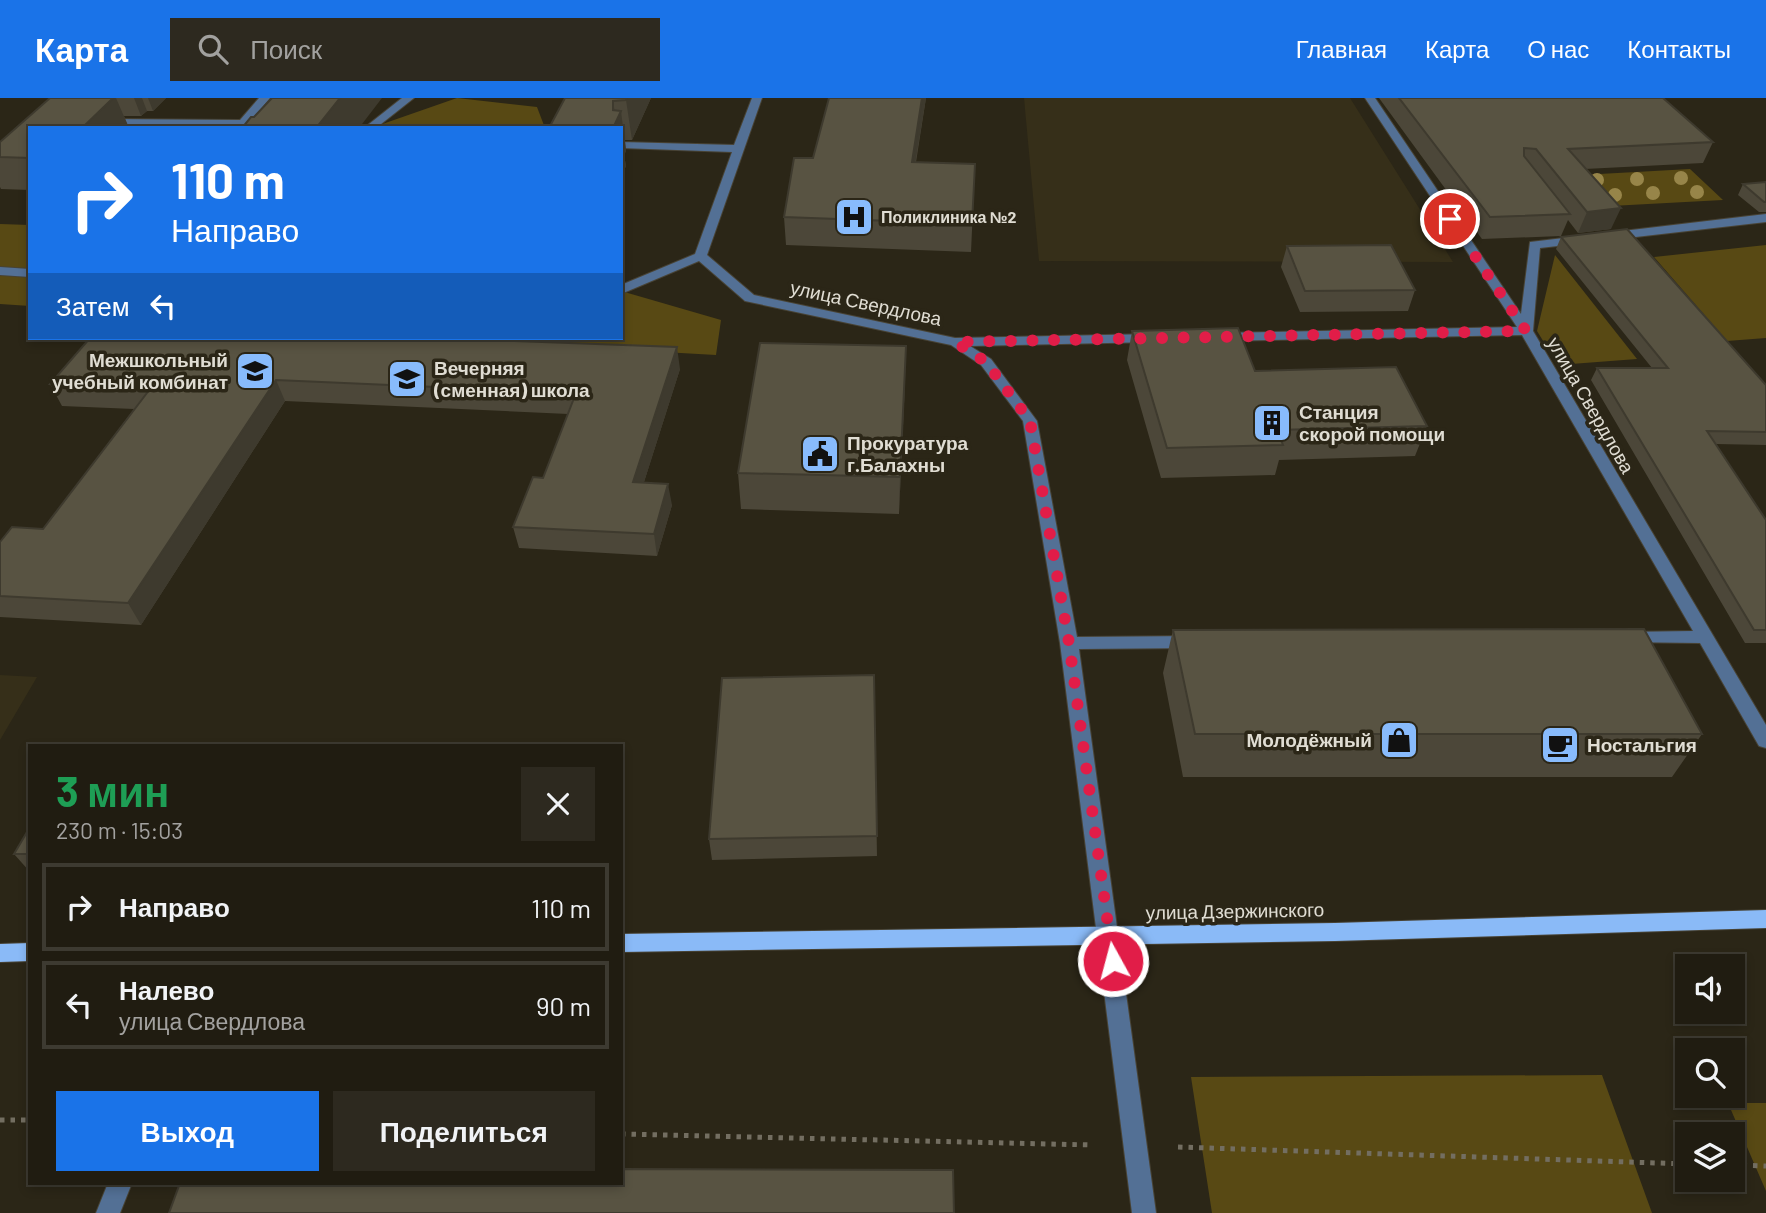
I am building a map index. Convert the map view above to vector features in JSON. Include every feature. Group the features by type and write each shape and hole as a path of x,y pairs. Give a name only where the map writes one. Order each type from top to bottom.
{"main road":[{"name":"улица Дзержинского","path":"623,943 1335,932 1766,919"},
{"path":"0,953 28,952"}],"street":[{"path":"91,121 241,125 265,98"},
{"path":"372,126 409,98"},
{"path":"623,289 700,256 757,98"},
{"name":"улица Свердлова","path":"1370,98 1526,331 1766,741"},
{"path":"623,145 738,149"},
{"path":"1205,337 1526,331 1534,245 1569,234 1766,218"},
{"name":"улица Свердлова","path":"700,256 750,298 955,342 986,362 1030,421 1069,643 1110,935 1144,1213"},
{"path":"0,271 28,273"},
{"path":"955,342 1164,338"},
{"path":"1609,638 1706,637"},
{"path":"1069,643 1208,642"},
{"path":"108,1213 119,1185"}],"path":[{"path":"0,1119 28,1121"},
{"path":"623,1135 1135,1146 1675,1164"},
{"path":"1745,1165 1766,1166"}],"shaded area":[{"path":"457,98 537,107 544,126 377,126"},
{"path":"1024,98 1350,98 1453,262 1039,261"},
{"path":"1690,169 1723,200 1592,207 1563,176"},
{"path":"0,224 28,225 28,306 0,304"},
{"path":"1766,245 1766,338 1727,341 1654,257"},
{"path":"1555,255 1637,359 1558,365 1537,331"},
{"path":"623,292 721,320 716,355 450,340 623,340"},
{"path":"0,675 37,677 0,740"},
{"path":"1602,1075 1652,1213 1212,1213 1191,1077"},
{"path":"1745,1103 1766,1103 1766,1191 1745,1142 1745,1122 1736,1122 1730,1108 1745,1108"}],"building":[{"path":"50,98 113,98 84,126 28,126 28,158 0,157 0,142"},
{"path":"272,98 340,98 318,126 244,126"},
{"path":"565,98 627,98 613,101 613,110 621,111 614,126 550,126"},
{"path":"829,98 922,98 912,162 975,164 972,224 784,217 794,158 813,158"},
{"path":"1399,98 1663,98 1713,142 1568,149 1621,208 1587,212 1536,149 1524,148 1524,156 1570,214 1490,217"},
{"path":"1766,182 1766,202 1743,184"},
{"path":"1627,229 1766,385 1766,432 1707,431 1766,520 1766,630 1754,630 1597,368 1668,368 1561,237"},
{"path":"1391,245 1415,290 1305,291 1287,246"},
{"path":"1238,328 1255,371 1396,367 1427,426 1277,430 1283,445 1167,448 1132,331"},
{"path":"88,340 488,340 677,347 633,482 668,484 654,534 513,527 533,477 543,478 576,393 276,380 128,603 0,596 0,542 12,527 43,529 150,389 50,384"},
{"path":"760,343 906,346 900,477 738,473"},
{"path":"1644,629 1702,734 1195,734 1173,630"},
{"path":"874,675 877,836 709,839 722,678"},
{"path":"28,830 28,854 14,854"},
{"path":"623,1169 953,1170 954,1213 169,1213 179,1185 623,1185"}],"place":[{"name":"Поликлиника №2","path":"854,217"},
{"name":"Межшкольный учебный комбинат","path":"255,371"},
{"name":"Вечерняя (сменная) школа","path":"407,379"},
{"name":"Станция скорой помощи","path":"1272,423"},
{"name":"Прокуратура г.Балахны","path":"820,454"},
{"name":"Молодёжный","path":"1399,740"},
{"name":"Ностальгия","path":"1560,745"}],"route":[{"path":"1113,961 1069,643 1030,421 986,362 955,342 1526,331 1450,219"}]}
